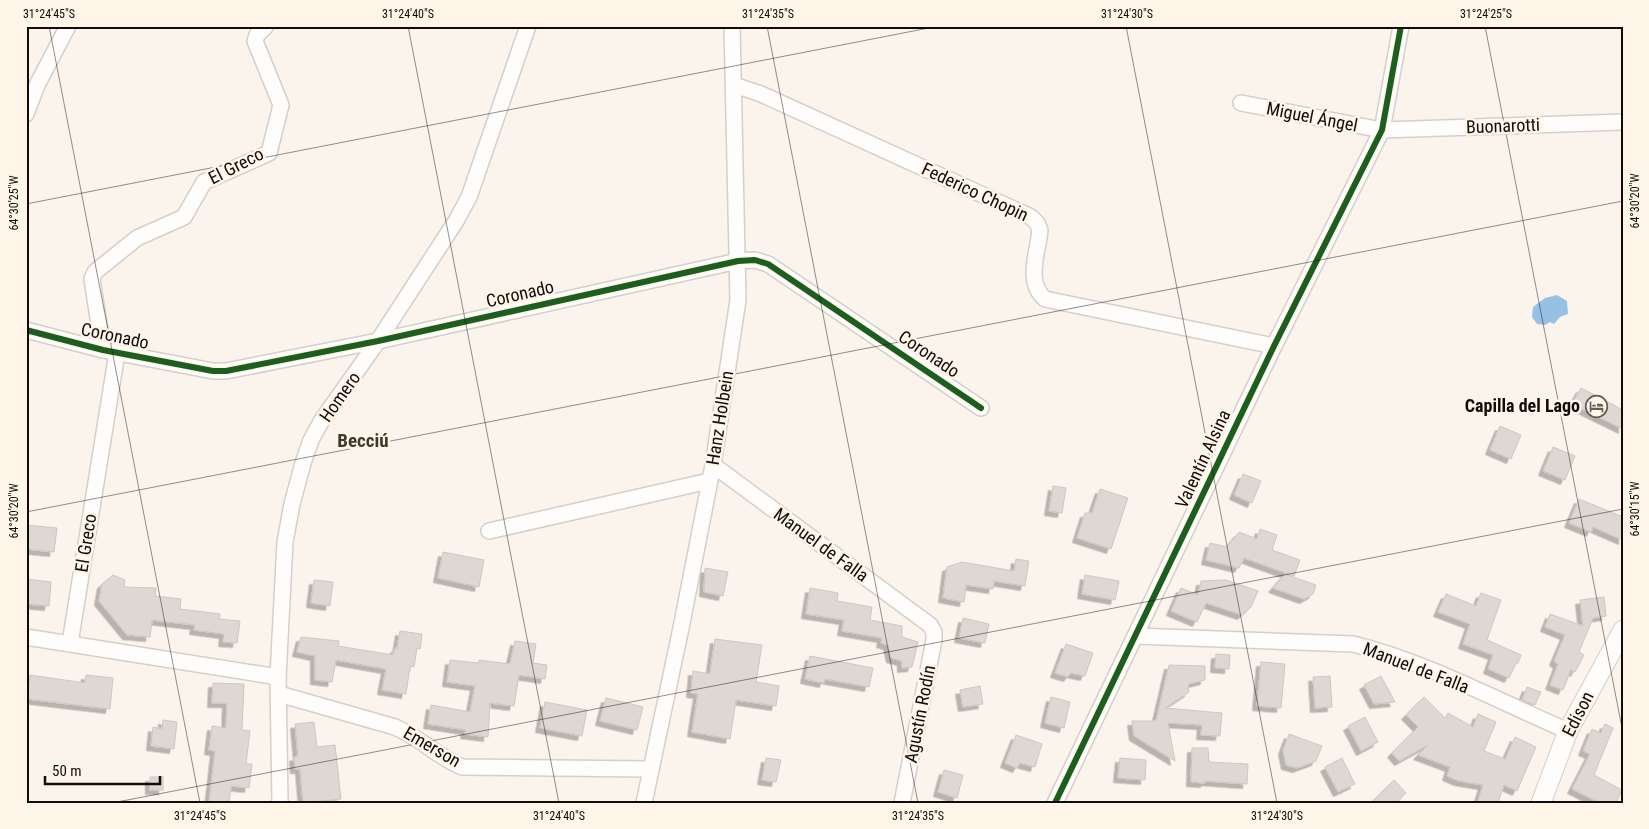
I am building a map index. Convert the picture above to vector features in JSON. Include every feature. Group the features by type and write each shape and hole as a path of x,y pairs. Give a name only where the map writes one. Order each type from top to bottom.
{"street":[{"path":"26,114 44,70 68,26"},
{"name":"El Greco","path":"70,643 110,352 92,279 95,272 137,238 184,217 204,182 269,152 281,106 255,41 257,35 266,26"},
{"name":"Homero","path":"280,803 278,677 285,542 292,504 303,463 311,440 322,420 378,341 456,221 469,197 528,26"},
{"name":"Hanz Holbein","path":"644,803 681,628 712,465 738,300 732,26"},
{"name":"Valentín Alsina","path":"1054,803 1274,346 1382,130 1401,26"},
{"name":"Federico Chopin","path":"734,86 761,94 1031,217 1037,223 1040,230 1033,276 1035,287 1046,299 1274,346"},
{"name":"Miguel Ángel","path":"1241,103 1382,130"},
{"name":"Buonarotti","path":"1382,130 1623,122"},
{"name":"Coronado","path":"26,330 110,352 213,371 226,371 378,341 738,261 755,260 768,264 981,408"},
{"name":"Manuel de Falla","path":"712,465 930,625"},
{"path":"489,531 709,481"},
{"name":"Agustín Rodín","path":"902,803 934,640 934,632 930,625"},
{"name":"Edison","path":"1541,803 1568,731 1623,630"},
{"name":"Manuel de Falla","path":"1136,636 1353,644 1381,651 1418,665 1568,731"},
{"path":"26,637 278,677"},
{"name":"Emerson","path":"279,694 408,732 453,763 462,767 650,769"}],"water":[{"path":"1557,295 1567,301 1568,314 1560,317 1554,324 1550,322 1545,325 1537,324 1532,317 1533,307 1545,298"}],"building":[{"name":"Capilla del Lago","path":"1581,388 1623,410 1623,429 1572,404"},
{"path":"1500,426 1521,435 1511,459 1490,450"},
{"path":"1553,447 1575,456 1565,480 1543,471"},
{"path":"1243,474 1261,481 1252,503 1234,495"},
{"path":"1053,486 1066,488 1062,513 1049,511"},
{"path":"1100,489 1128,498 1111,549 1077,538 1085,513 1092,513"},
{"path":"1579,499 1623,517 1623,540 1593,527 1591,532 1569,523"},
{"path":"26,525 57,528 54,552 26,549"},
{"path":"1260,529 1277,535 1272,550 1300,560 1294,576 1244,558 1239,568 1206,560 1210,543 1227,547 1239,532 1257,539"},
{"path":"443,552 484,560 479,587 438,578"},
{"path":"1016,559 1029,561 1025,586 994,581 993,589 966,585 964,602 943,598 947,567 962,562 1014,571"},
{"path":"705,568 728,572 723,596 704,592"},
{"path":"1285,574 1316,585 1313,594 1304,599 1273,588"},
{"path":"113,575 125,580 124,587 156,588 155,596 181,599 180,609 220,614 219,619 240,621 237,643 223,642 224,634 194,630 195,625 152,620 150,637 127,635 99,601 102,584"},
{"path":"1085,575 1119,581 1115,600 1082,594"},
{"path":"26,579 51,582 49,606 26,604"},
{"path":"314,580 333,582 330,606 311,603"},
{"path":"1226,580 1258,591 1251,607 1242,615 1206,603 1197,622 1171,611 1181,588 1198,595 1201,581"},
{"path":"810,588 838,593 837,601 872,607 870,620 902,626 902,637 918,642 912,667 902,668 902,661 891,658 888,645 881,643 882,638 842,631 844,620 806,614"},
{"path":"1481,593 1501,600 1487,640 1521,655 1509,678 1488,669 1493,655 1463,644 1470,624 1438,612 1446,594 1476,606"},
{"path":"1604,597 1606,616 1593,618 1579,652 1584,655 1575,672 1571,670 1563,690 1550,685 1558,664 1554,661 1565,635 1545,627 1550,614 1583,626 1580,600"},
{"path":"963,618 989,624 985,643 959,638"},
{"path":"400,631 422,634 420,649 417,648 414,667 410,666 406,694 382,690 386,669 336,660 332,682 315,680 315,656 297,652 301,637 339,641 338,646 393,655 395,648 397,649"},
{"path":"715,639 762,645 756,682 779,686 776,706 736,700 730,739 692,732 698,694 691,693 693,671 710,674"},
{"path":"515,641 536,644 533,663 547,665 545,679 519,675 514,706 490,703 488,737 465,734 466,730 428,724 431,705 470,712 475,686 447,682 450,660 478,663 479,660 510,664"},
{"path":"1066,644 1093,653 1085,676 1071,673 1068,677 1055,673"},
{"path":"1216,654 1230,655 1229,669 1215,668"},
{"path":"810,656 873,668 869,687 825,679 824,683 805,679"},
{"path":"1261,662 1285,664 1281,708 1257,706"},
{"path":"1169,665 1205,666 1205,680 1188,684 1189,692 1165,708 1222,713 1220,736 1201,735 1202,725 1168,723 1175,761 1134,736 1132,721 1156,721"},
{"path":"30,675 85,683 86,675 113,678 110,709 27,699"},
{"path":"1330,676 1332,707 1315,708 1313,677"},
{"path":"1381,676 1395,702 1374,704 1364,685"},
{"path":"213,683 244,684 242,730 250,731 246,764 252,764 249,788 231,786 229,803 209,803 215,751 209,750 212,726 226,728 227,703 212,703"},
{"path":"980,686 983,704 963,707 960,690"},
{"path":"1527,687 1541,692 1535,705 1522,700"},
{"path":"1051,697 1070,702 1064,728 1045,723"},
{"path":"1424,697 1445,718 1448,713 1473,727 1478,714 1496,722 1484,751 1505,759 1515,737 1536,747 1517,791 1504,785 1498,803 1477,803 1483,785 1459,781 1447,776 1450,767 1418,755 1428,745 1399,761 1392,753 1418,727 1406,715"},
{"path":"606,698 643,707 637,730 600,721"},
{"path":"545,702 587,710 582,736 540,728"},
{"path":"1365,717 1378,742 1361,751 1348,726"},
{"path":"163,720 177,722 174,749 151,746 153,727 162,729"},
{"path":"314,722 317,747 335,745 341,799 303,803 300,769 295,769 294,757 298,756 295,724"},
{"path":"1605,724 1613,728 1594,775 1622,790 1616,803 1600,803 1572,789 1590,754 1583,751 1592,729 1601,733"},
{"path":"1289,734 1322,746 1316,761 1297,768 1286,765 1283,750"},
{"path":"1016,735 1042,744 1035,767 1020,763 1017,768 1005,763"},
{"path":"1192,748 1208,748 1209,762 1248,764 1247,784 1191,782"},
{"path":"766,758 781,760 776,782 762,780"},
{"path":"1120,758 1146,760 1145,780 1118,778"},
{"path":"1342,758 1355,784 1338,792 1325,767"},
{"path":"944,770 963,775 957,798 938,792"},
{"path":"150,777 163,777 163,790 150,790"},
{"path":"1394,780 1406,793 1396,803 1371,803"}],"cycle path":[{"path":"1055,803 1274,346 1382,130 1401,26"},
{"path":"26,330 103,350 213,371 226,371 378,341 738,261 755,260 768,264 981,408"}],"place":[{"name":"Capilla del Lago","path":"1596,406"}],"district":[{"name":"Becciú","path":"363,440"}]}
